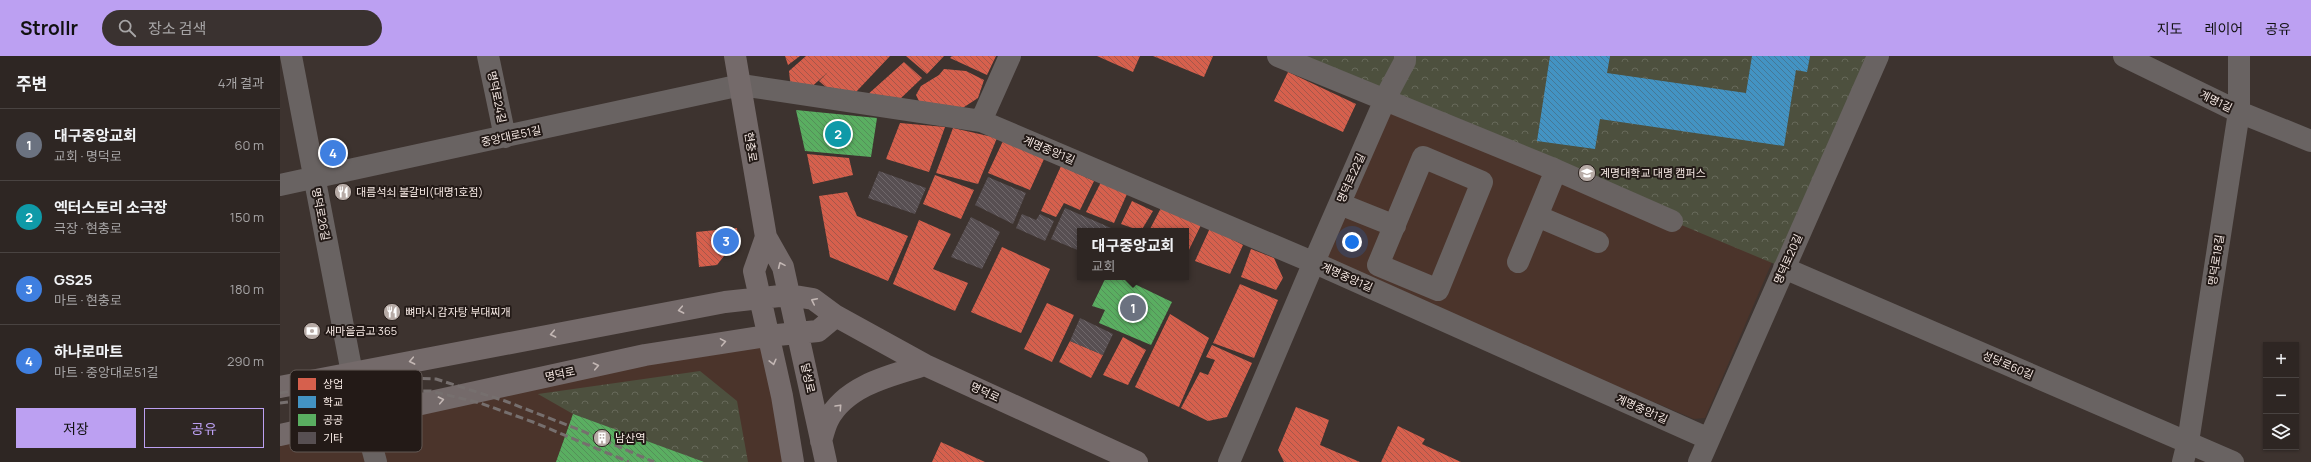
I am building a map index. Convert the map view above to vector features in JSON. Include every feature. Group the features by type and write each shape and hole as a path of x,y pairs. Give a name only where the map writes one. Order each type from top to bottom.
{"main road":[{"name":"현충로","path":"736,56 766,237 783,267 789,295"},
{"name":"현충로","path":"766,237 754,271 758,297 782,396 793,462"},
{"name":"명덕로","path":"368,370 758,297 789,295 813,299 836,316 925,365 1138,462"},
{"name":"달성로","path":"789,295 826,462"},
{"name":"명덕로","path":"422,403 645,355 767,336 818,331 836,316"},
{"path":"821,441 828,420 839,406 856,391 879,379 925,365"},
{"name":"명덕로","path":"280,387 290,385"},
{"name":"명덕로","path":"280,435 290,433"}],"street":[{"name":"명덕로26길","path":"291,56 351,370"},
{"name":"명덕로24길","path":"488,56 505,137"},
{"path":"981,121 1010,56"},
{"path":"1278,56 1387,96 1672,221"},
{"name":"명덕로22길","path":"1230,462 1314,262 1387,96 1405,60 1405,56"},
{"name":"명덕로20길","path":"1699,462 1878,56"},
{"name":"계명1길","path":"2124,56 2239,112 2311,141"},
{"name":"명덕로18길","path":"2185,452 2239,112 2240,56"},
{"name":"중앙대로51길","path":"280,185 314,179 741,85"},
{"name":"계명중앙1길","path":"741,85 981,121 1314,262 1709,439"},
{"path":"1423,158 1482,182 1438,290 1378,265 1395,226 1423,158"},
{"path":"1518,262 1556,170"},
{"path":"1340,204 1395,226"},
{"path":"1537,216 1598,242"},
{"name":"성당로60길","path":"1784,268 2185,452 2233,462"},
{"name":"명덕로26길","path":"373,452 376,462"}],"shaded area":[{"path":"1393,100 1779,246 1705,418 1694,419 1333,267 1325,260"},
{"path":"767,336 795,462 280,462 280,430 290,428 290,452 422,452 422,403"}],"green space":[{"path":"1278,56 1878,56 1784,268"},
{"path":"700,371 737,401 748,462 556,462 573,414 538,394"}],"building: 상업":[{"path":"785,56 800,56 788,65"},
{"path":"806,56 890,56 856,92 826,87 819,81 828,72 807,91 791,90 789,71"},
{"path":"906,56 944,56 927,74"},
{"path":"952,56 996,56 987,75 950,58"},
{"path":"1097,56 1140,56 1133,72"},
{"path":"1153,56 1213,56 1204,77"},
{"path":"904,62 922,78 899,100 866,96"},
{"path":"944,69 966,71 984,80 978,98 961,109 919,101 916,95 921,86 939,75"},
{"path":"1288,72 1356,104 1343,132 1274,101"},
{"path":"900,123 945,127 929,172 886,159"},
{"path":"953,128 997,138 978,184 936,173"},
{"path":"1003,141 1044,159 1030,190 988,173"},
{"path":"807,154 849,158 853,175 813,184"},
{"path":"1061,166 1094,181 1080,210 1064,203 1056,217 1041,211"},
{"path":"935,175 974,190 961,219 923,204"},
{"path":"1101,182 1127,194 1114,223 1086,212"},
{"path":"847,192 857,216 908,236 888,281 830,257 819,196"},
{"path":"1132,201 1153,211 1143,228 1132,228 1121,224"},
{"path":"1162,206 1201,225 1189,250 1189,228 1151,228"},
{"path":"919,220 951,234 933,269 968,283 955,311 893,284"},
{"path":"737,228 738,238 717,265 699,267 696,232"},
{"path":"1210,228 1243,245 1230,274 1195,261"},
{"path":"1002,247 1050,269 1021,333 971,312"},
{"path":"1251,249 1274,258 1283,278 1276,290 1241,277"},
{"path":"1240,284 1278,300 1254,358 1213,343"},
{"path":"1047,303 1074,315 1052,362 1024,349"},
{"path":"1170,314 1209,338 1179,407 1135,387"},
{"path":"1123,337 1146,350 1128,385 1103,375"},
{"path":"1070,341 1103,355 1091,378 1059,362"},
{"path":"1212,345 1252,363 1227,417 1208,421 1181,408 1200,372 1208,375 1215,360 1206,357"},
{"path":"1296,407 1329,420 1320,445 1360,462 1284,462 1278,450"},
{"path":"1398,426 1425,439 1422,444 1461,462 1381,462"},
{"path":"941,442 985,462 932,462"}],"building: 학교":[{"path":"1550,56 1610,56 1607,73 1746,93 1752,56 1810,56 1807,72 1796,70 1784,146 1600,119 1595,149 1537,141"}],"building: 공공":[{"path":"796,110 877,118 871,157 805,151"},
{"path":"1105,280 1126,280 1172,302 1151,345 1099,323 1105,310 1092,306"},
{"name":"남산역","path":"573,414 704,462 556,462"}],"building: 기타":[{"path":"879,171 926,188 915,214 868,198"},
{"path":"988,177 1026,193 1013,224 975,205"},
{"path":"1065,208 1111,228 1077,228 1077,250 1051,239"},
{"path":"1022,214 1036,220 1040,214 1054,221 1045,241 1016,228"},
{"path":"971,217 1000,232 982,269 951,257"},
{"path":"1080,318 1113,334 1103,355 1070,341"}],"railway":[{"path":"422,379 436,379 505,401 580,430 654,462"},
{"path":"280,393 290,391"},
{"path":"422,391 431,391 480,403 533,422 629,462"},
{"path":"280,403 290,402"}],"place":[{"name":"엑터스토리 소극장","path":"838,134"},
{"name":"하나로마트","path":"333,153"},
{"name":"계명대학교 대명 캠퍼스","path":"1587,173"},
{"name":"대름석쇠 불갈비(대명1호점)","path":"343,192"},
{"name":"GS25","path":"726,241"},
{"name":"대구중앙교회","path":"1133,308"},
{"name":"뼈마시 감자탕 부대찌개","path":"392,312"},
{"name":"새마을금고 365","path":"312,331"},
{"name":"남산역","path":"602,438"}]}
